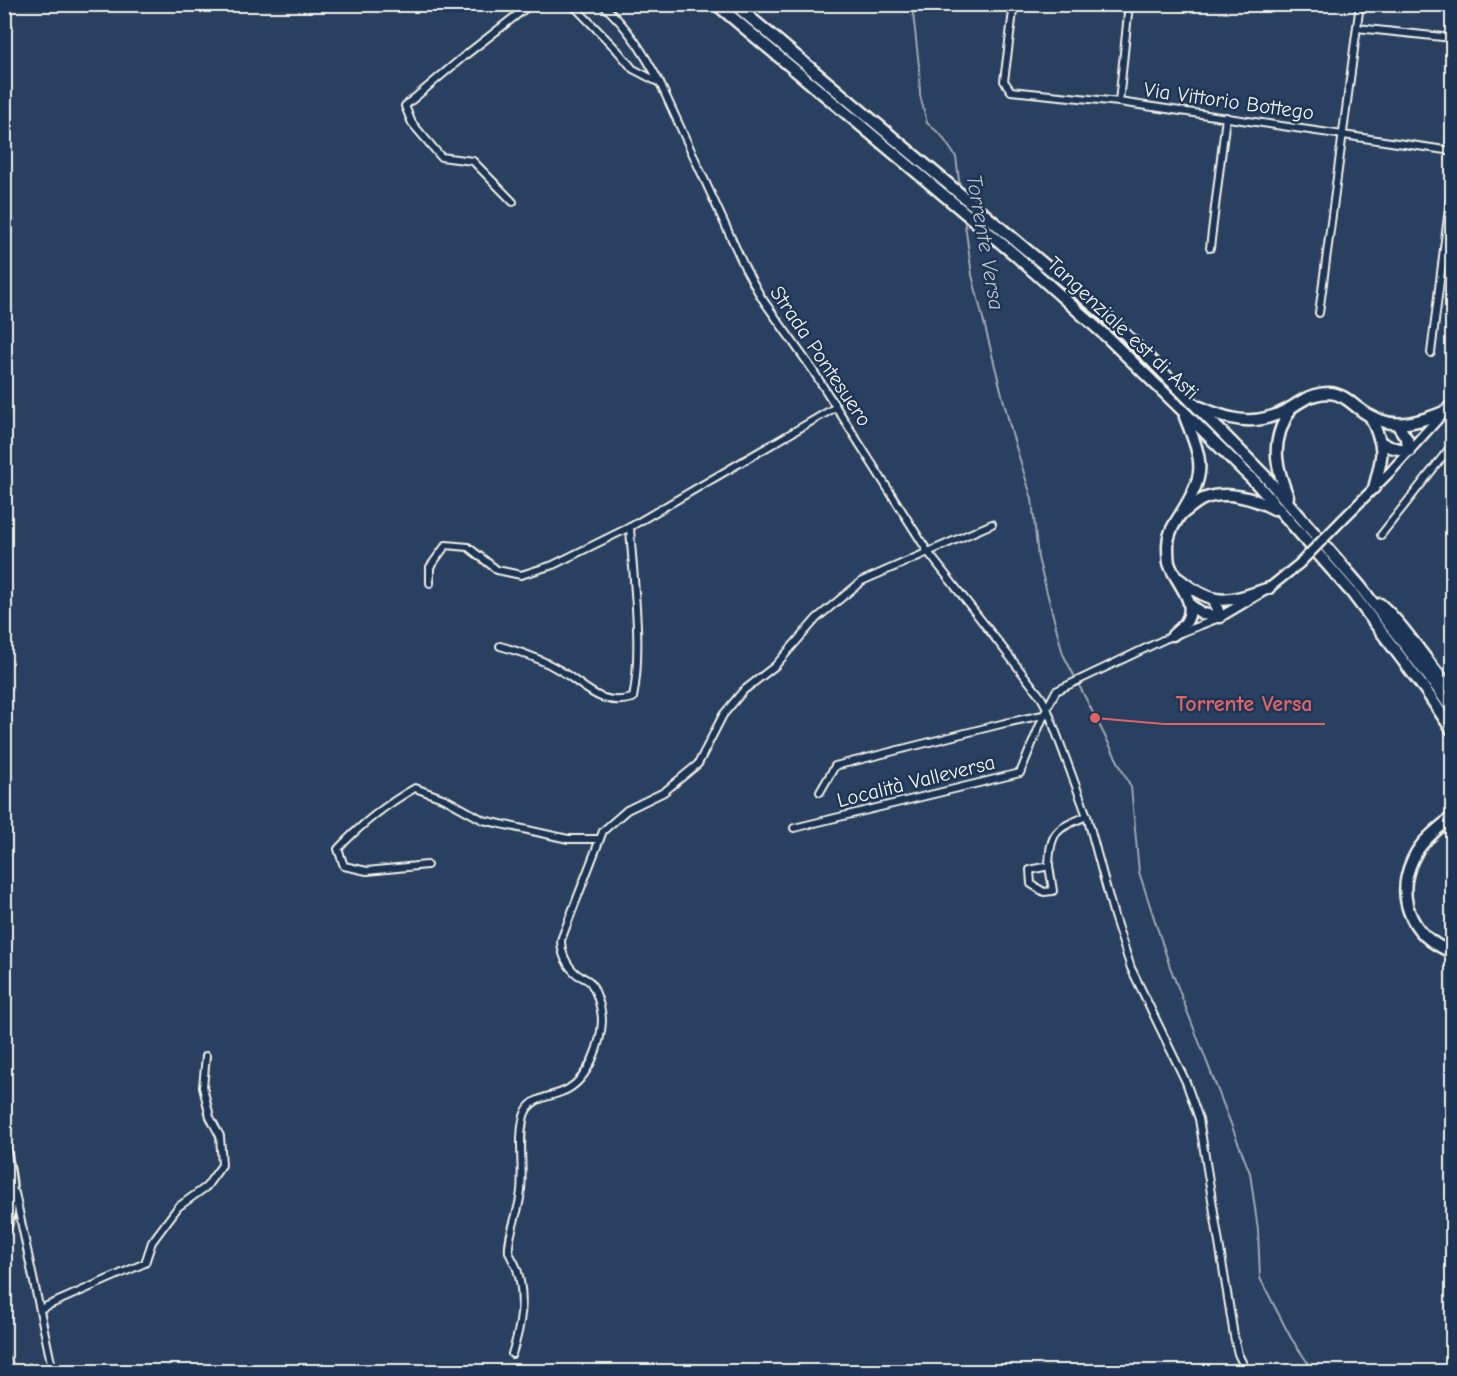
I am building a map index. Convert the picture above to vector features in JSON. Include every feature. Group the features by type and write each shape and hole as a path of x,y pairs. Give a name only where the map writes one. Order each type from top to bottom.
{"highway":[{"name":"Tangenziale est di Asti","path":"716,4 1014,254 1107,337 1256,483 1288,511 1359,586 1452,710"},
{"name":"Tangenziale est di Asti","path":"734,4 1116,324 1264,475 1288,511 1352,593 1452,730"},
{"path":"1194,404 1234,420 1255,420 1273,416 1302,399 1336,394 1341,395 1371,418 1397,424 1417,422 1444,412"},
{"path":"1288,511 1277,468 1276,446 1281,424 1291,407"},
{"path":"1183,411 1201,465 1198,482 1170,531 1169,562 1190,605 1203,614 1220,617 1214,600"},
{"path":"1371,418 1382,443 1382,458 1374,488"},
{"path":"1382,443 1409,451 1407,439 1397,424"},
{"path":"1180,515 1203,499 1221,495 1236,496 1288,511"},
{"path":"1176,577 1196,593 1214,600 1237,599 1269,588"},
{"path":"1359,586 1392,615 1452,690"},
{"path":"1173,635 1187,621 1190,605"},
{"path":"1452,817 1438,828 1417,851 1406,875 1405,894 1410,917 1423,934 1440,948 1452,952"}],"street":[{"path":"513,202 473,161 441,157 412,123 405,106 531,4"},
{"path":"572,4 633,69 660,83"},
{"name":"Strada Pontesuero","path":"602,4 628,30 660,83 745,268 766,305 812,369 928,552 1041,697 1047,708 1087,816 1114,916 1131,968 1186,1082 1198,1119 1234,1336 1238,1354 1247,1371"},
{"name":"Via Vittorio Bottego","path":"1014,4 1004,81 1011,91 1119,102 1452,151"},
{"path":"1119,102 1130,4"},
{"path":"1318,313 1360,4"},
{"path":"1357,28 1452,38"},
{"path":"1210,248 1226,117"},
{"path":"1431,353 1452,184"},
{"path":"1173,635 1220,617 1269,588 1299,564 1374,488 1452,403"},
{"path":"430,583 430,567 446,545 468,547 497,570 521,575 553,565 630,527 836,408"},
{"path":"1381,535 1452,445"},
{"path":"512,1354 519,1330 522,1297 517,1270 509,1251 521,1196 521,1140 524,1115 531,1104 568,1089 585,1074 597,1044 602,1020 598,1000 589,981 575,973 562,956 561,940 603,831 627,810 664,792 698,764 723,715 743,691 775,666 817,618 862,582 992,524"},
{"path":"500,645 532,655 562,671 597,696 620,702 633,698 636,685 637,642 630,527"},
{"name":"Località Valleversa","path":"794,828 1020,772 1056,691 1173,635"},
{"name":"Località Valleversa","path":"820,792 836,766 1005,723 1043,716"},
{"path":"426,865 367,871 344,866 338,849 386,805 415,788 445,799 483,820 568,839 600,839"},
{"path":"1049,866 1030,870 1031,884 1044,892 1053,891 1049,866 1050,844 1060,828 1087,816"},
{"path":"40,1309 145,1263 152,1242 178,1207 206,1187 222,1165 220,1136 210,1117 203,1087 206,1056"},
{"path":"4,1143 53,1371"},
{"path":"4,1233 12,1206 12,1181"}],"shaded area":[{"path":"5,1350 16,1368 30,1363 33,1371 5,1371"}],"waterway":[{"name":"Torrente Versa","path":"912,4 920,95 927,123 941,135 956,157 960,188"},
{"name":"Torrente Versa","path":"964,217 972,275 1012,434 1032,499 1038,558 1063,654 1131,787 1139,872 1170,967 1250,1173 1258,1230 1260,1278 1291,1338 1314,1372"}],"place":[{"name":"Torrente Versa","path":"1095,718"}]}
